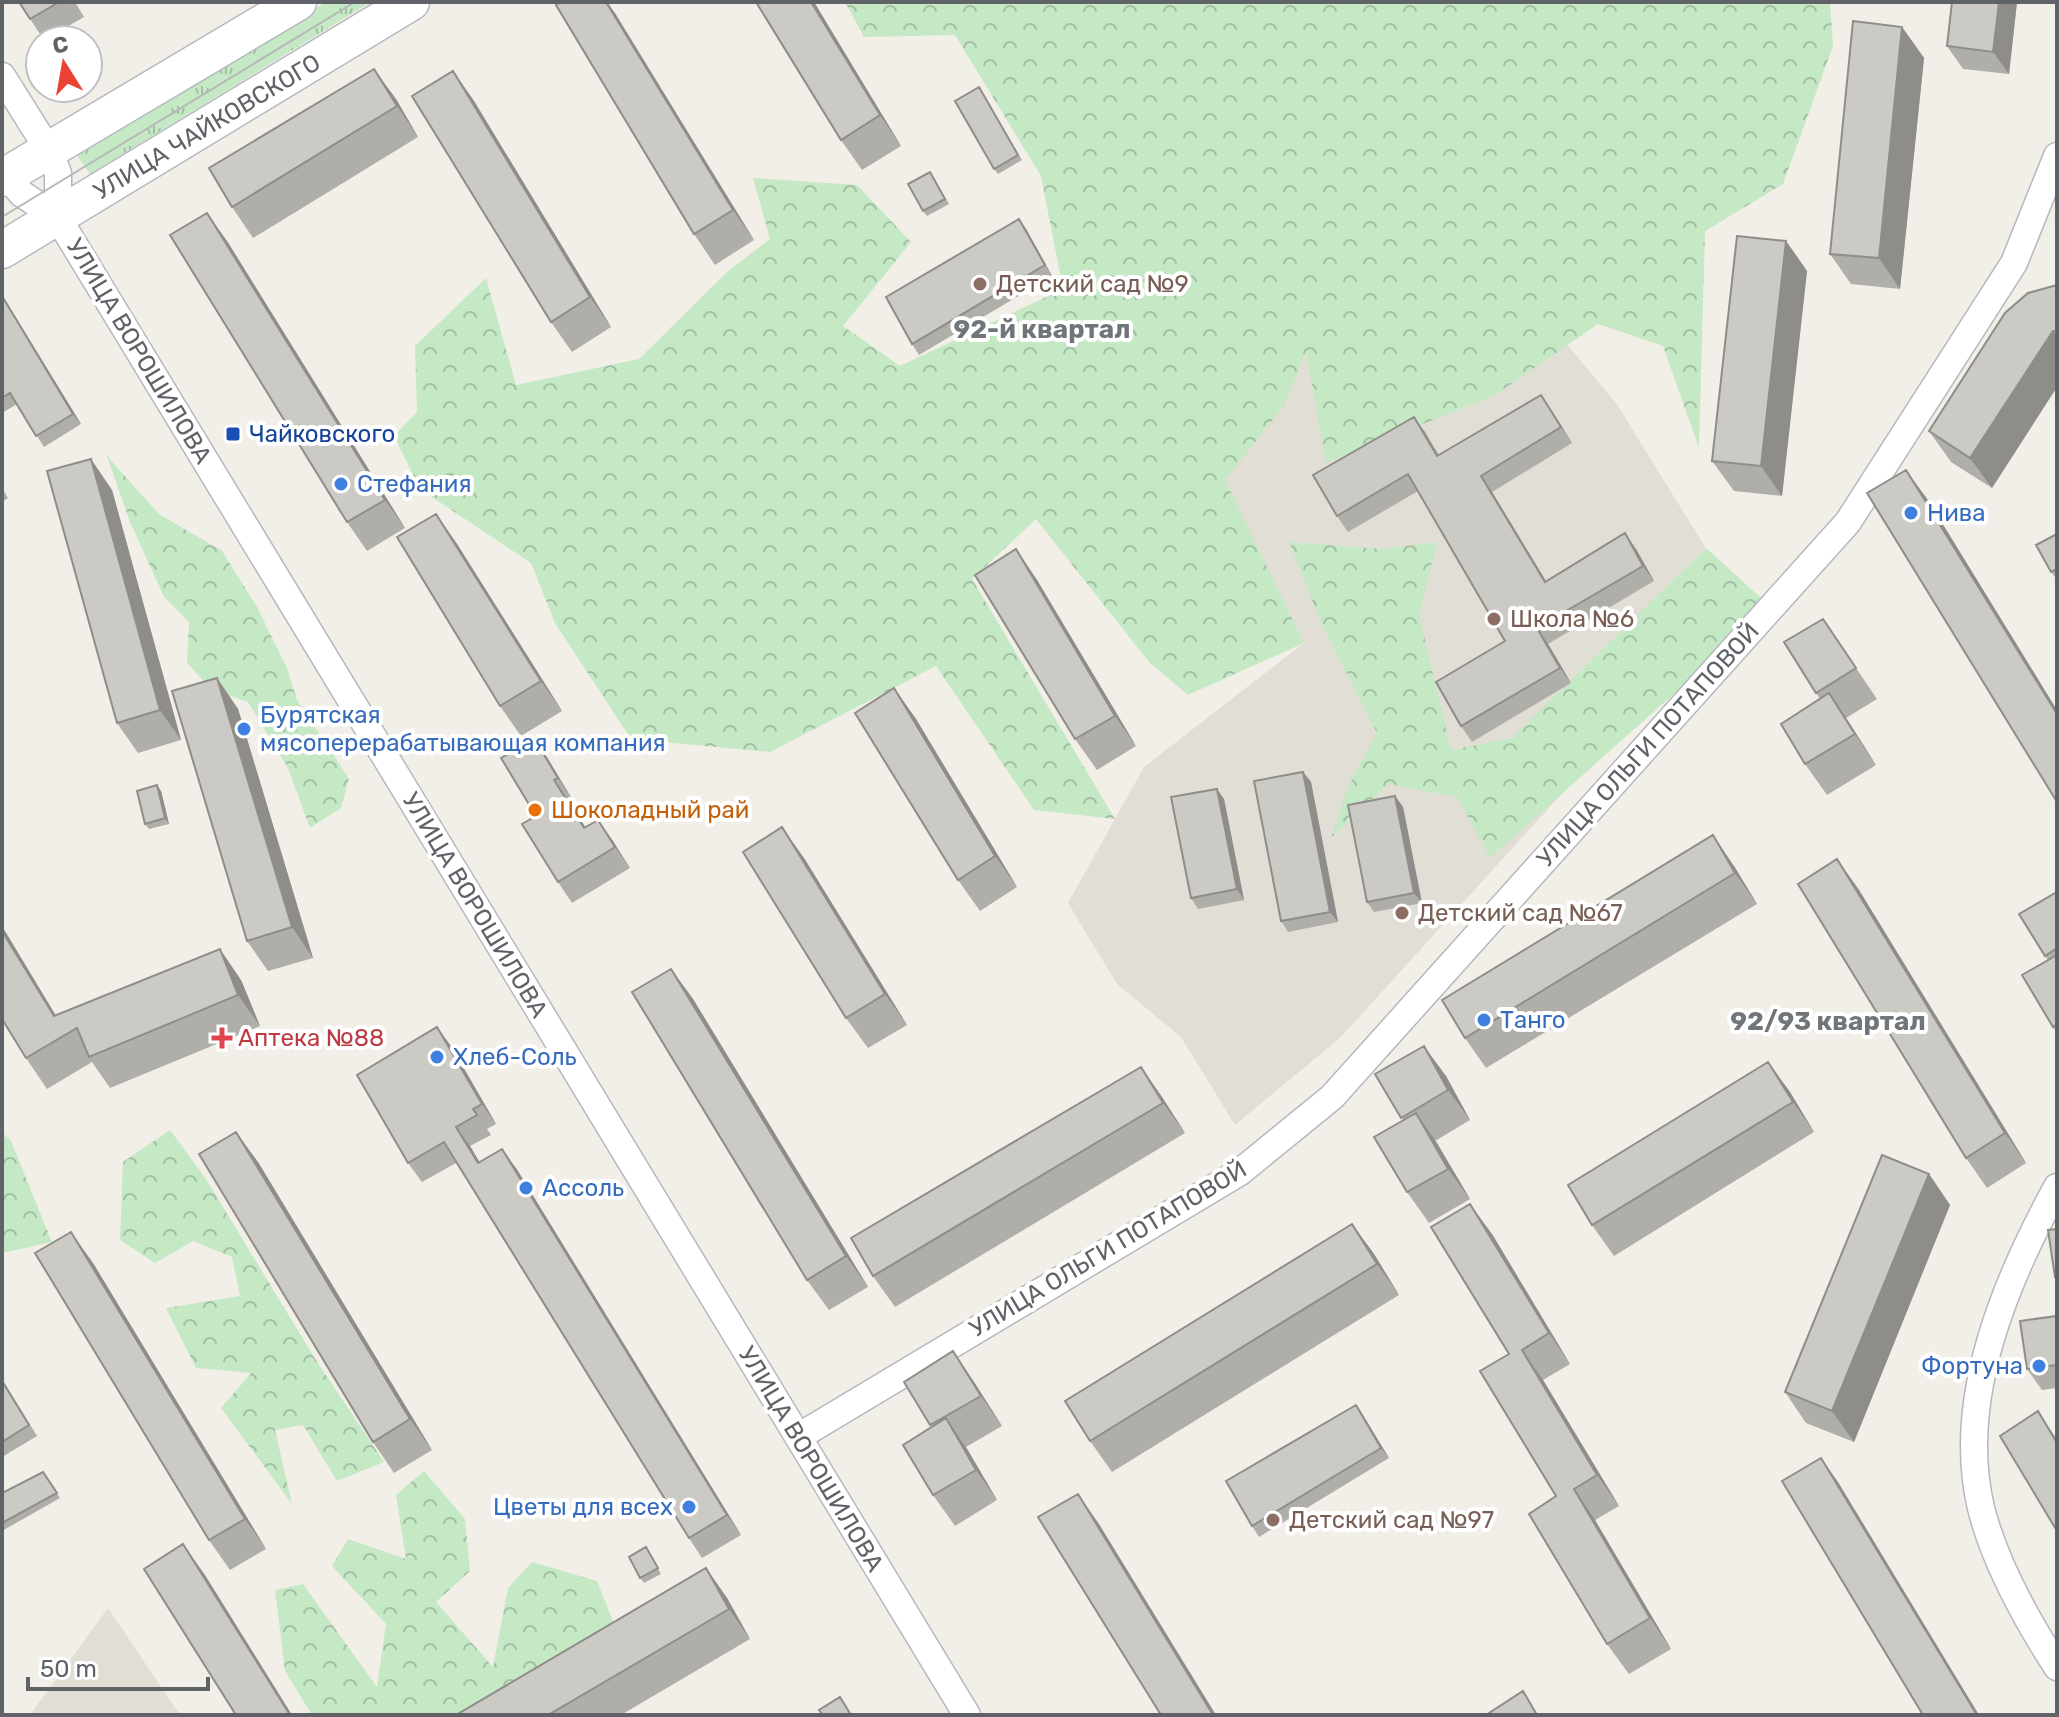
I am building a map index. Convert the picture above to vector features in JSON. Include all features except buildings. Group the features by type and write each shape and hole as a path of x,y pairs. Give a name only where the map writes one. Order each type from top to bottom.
{"main road":[{"path":"3,175 49,151 298,2"},
{"name":"УЛИЦА ЧАЙКОВСКОГО","path":"2,250 411,2"}],"street":[{"name":"УЛИЦА ВОРОШИЛОВА","path":"2,76 49,151 58,173 58,218"},
{"name":"УЛИЦА ОЛЬГИ ПОТАПОВОЙ","path":"798,1437 1240,1172 1332,1097 1848,522 2014,263 2057,156"},
{"name":"УЛИЦА ВОРОШИЛОВА","path":"3,175 22,194 58,218 967,1715"},
{"path":"2057,1187 2024,1248 1997,1320 1975,1435 1980,1505 1993,1546 2037,1636 2057,1667"}],"shaded area":[{"path":"1487,249 1616,403 1738,600 1341,1037 1235,1125 1181,1037 1117,984 1068,903 1144,767 1304,643 1193,473 1266,429 1245,385"},
{"path":"108,1608 180,1715 30,1715"}],"green space":[{"path":"326,2 371,2 90,174 77,156"},
{"path":"845,2 1830,2 1833,46 1783,184 1705,231 1699,448 1663,346 1598,324 1495,395 1326,463 1306,352 1283,407 1225,480 1304,643 1188,695 1149,662 1036,519 972,579 1115,819 1034,810 936,666 770,752 631,739 555,623 531,563 420,489 394,436 417,412 415,346 486,278 516,385 639,359 727,272 770,239 753,178 857,185 911,242 843,326 900,366 1063,289 1041,176 955,35 864,37"},
{"path":"107,456 159,514 222,551 257,607 287,668 297,700 349,779 341,808 310,828 288,768 248,702 211,689 187,663 189,622 164,597 130,522"},
{"path":"1289,542 1381,549 1437,542 1419,615 1451,750 1512,738 1706,548 1771,607 1490,858 1457,797 1388,784 1331,838 1348,787 1377,733 1321,623"},
{"path":"170,1130 206,1179 314,1357 384,1462 337,1481 303,1425 275,1430 292,1504 221,1408 251,1373 196,1368 166,1308 240,1296 232,1257 193,1241 155,1263 120,1240 123,1162"},
{"path":"2,1132 11,1141 52,1242 2,1253"},
{"path":"424,1471 465,1519 470,1571 436,1602 493,1667 508,1588 532,1562 597,1581 618,1633 477,1715 312,1715 285,1671 275,1590 303,1584 377,1687 386,1624 332,1566 348,1539 406,1559 396,1495"}],"tram line":[{"path":"2,217 355,2"}],"place":[{"name":"Детский сад №9","path":"980,284"},
{"name":"Чайковского","path":"233,434"},
{"name":"Стефания","path":"341,484"},
{"name":"Нива","path":"1911,513"},
{"name":"Школа №6","path":"1494,619"},
{"name":"Бурятская мясоперерабатывающая компания","path":"244,729"},
{"name":"Шоколадный рай","path":"535,810"},
{"name":"Детский сад №67","path":"1402,913"},
{"name":"Танго","path":"1484,1020"},
{"name":"Аптека №88","path":"222,1038"},
{"name":"Хлеб-Соль","path":"437,1057"},
{"name":"Ассоль","path":"526,1188"},
{"name":"Фортуна","path":"2039,1366"},
{"name":"Цветы для всех","path":"689,1507"},
{"name":"Детский сад №97","path":"1273,1520"}],"district":[{"name":"92-й квартал","path":"1042,329"},
{"name":"92/93 квартал","path":"1828,1021"}]}
